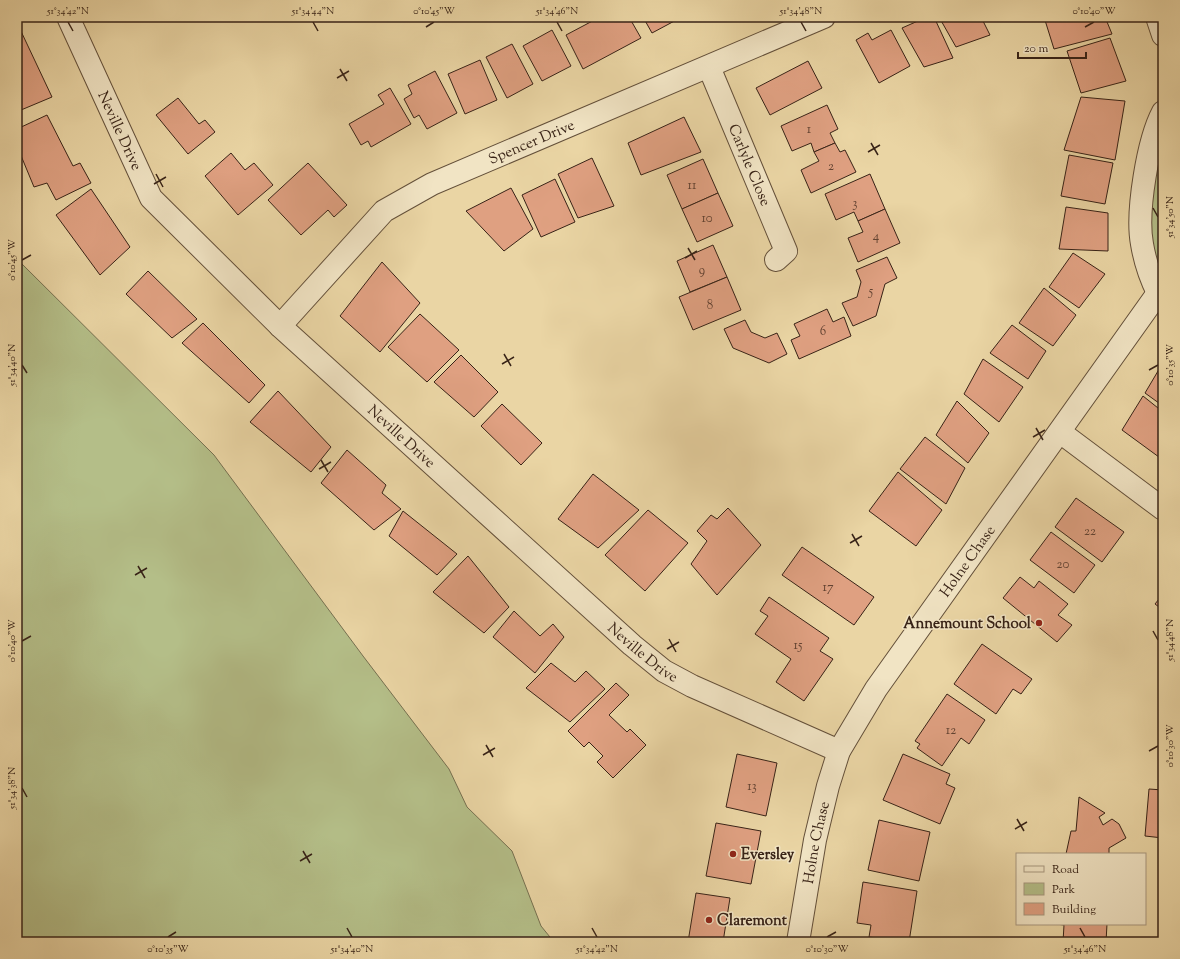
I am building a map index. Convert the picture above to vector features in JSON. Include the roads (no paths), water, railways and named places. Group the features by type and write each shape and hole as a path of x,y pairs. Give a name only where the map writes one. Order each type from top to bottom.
{"street":[{"name":"Neville Drive","path":"68,17 151,198 280,326 632,645 664,671 692,686 839,751"},
{"name":"Spencer Drive","path":"280,326 384,211 432,184 824,17"},
{"path":"1157,17 1163,35"},
{"name":"Carlyle Close","path":"709,67 786,251 776,260"},
{"name":"Holne Chase","path":"798,942 815,840 828,786 839,751 885,676 1161,291 1148,272 1141,242 1142,204 1147,161 1159,120 1163,112"},
{"path":"1060,432 1163,509"}],"place":[{"name":"Annemount School","path":"1039,623"},
{"name":"Eversley","path":"733,854"},
{"name":"Claremont","path":"709,920"}]}
